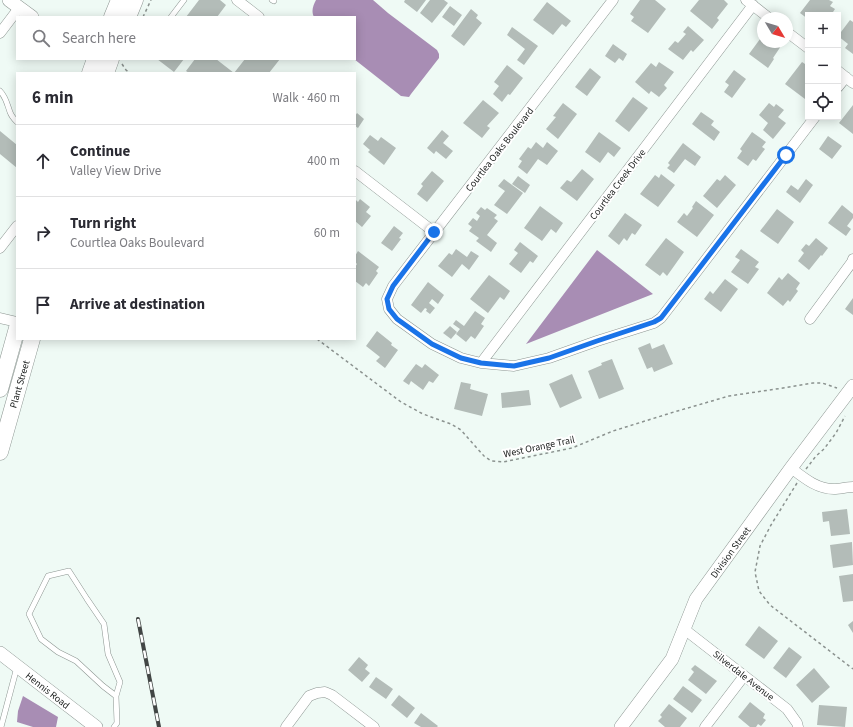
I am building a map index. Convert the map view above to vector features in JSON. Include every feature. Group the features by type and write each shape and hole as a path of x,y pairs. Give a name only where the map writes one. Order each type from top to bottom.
{"main road":[{"path":"112,16 119,0"},
{"path":"128,16 135,0"},
{"path":"92,72 107,62"},
{"name":"Plant Street","path":"0,388 16,332"},
{"name":"Plant Street","path":"0,452 32,340"}],"street":[{"path":"237,0 258,16"},
{"name":"Courtlea Oaks Boulevard","path":"481,363 461,358 432,344 397,319 389,309 387,299 393,286 613,0"},
{"path":"749,3 761,12"},
{"name":"Courtlea Creek Drive","path":"481,363 749,3"},
{"path":"0,33 14,4 31,16"},
{"path":"793,37 805,46"},
{"path":"481,363 514,366 549,358 654,322 661,318 813,120"},
{"path":"356,172 434,232"},
{"path":"0,248 16,227"},
{"path":"810,319 853,259"},
{"path":"0,318 16,322"},
{"name":"Division Street","path":"621,727 672,659 696,599 791,468 853,386"},
{"path":"791,468 816,486 833,489 853,487"},
{"name":"Silverdale Avenue","path":"684,629 786,709 797,723 798,727"},
{"name":"Hennis Road","path":"0,653 96,727"},
{"path":"705,727 744,676"},
{"path":"286,727 309,696 325,692 332,694 374,727"}],"lane":[{"path":"172,16 184,0"},
{"path":"0,91 3,93 10,112 16,121"},
{"path":"114,727 117,723 116,696 120,682 108,654 104,624 69,571 48,576 30,614 41,639 58,652 76,660 103,686 116,696"},
{"path":"1,727 17,666"}],"path":[{"path":"143,16 151,0"},
{"path":"107,62 122,65 129,72"},
{"name":"West Orange Trail","path":"318,340 401,402 423,414 451,424 461,430 484,456 491,461 503,462 572,448 613,431 729,396 813,382 822,383 840,389"},
{"path":"806,469 836,434 844,416"},
{"path":"798,481 771,524 760,546 755,572 759,591 770,605 853,669"}],"shaded area":[{"path":"316,0 373,0 437,50 439,58 409,97 401,96 355,60 356,16 314,16 314,4"},
{"path":"597,250 653,294 526,344"},
{"path":"23,696 58,717 56,727 33,727 17,722 18,711"}],"building":[{"path":"199,0 220,0 226,5 218,16 187,16"},
{"path":"405,0 426,0 417,12 404,2"},
{"path":"430,0 444,0 448,3 432,23 420,13"},
{"path":"640,0 655,0 666,9 648,33 631,21 634,17 630,14"},
{"path":"699,0 724,0 728,4 717,18 719,20 712,29 690,11"},
{"path":"810,0 829,0 833,2 830,6 835,9 833,12 805,12 805,17 800,13"},
{"path":"547,2 571,21 566,27 562,24 553,35 533,20"},
{"path":"450,6 462,15 454,26 442,17"},
{"path":"471,9 478,15 476,18 482,23 464,46 451,36"},
{"path":"850,20 853,22 853,54 845,48 848,44 841,38 841,32"},
{"path":"688,26 704,40 693,52 691,50 683,60 668,49 675,41 678,43 686,34 683,32"},
{"path":"512,27 538,46 524,65 517,60 525,49 507,35"},
{"path":"757,43 757,48 780,48 768,68 749,54"},
{"path":"613,44 627,54 623,61 619,58 615,63 605,56"},
{"path":"158,60 183,60 174,72"},
{"path":"194,60 217,60 233,72 188,72 186,71"},
{"path":"244,60 279,60 270,72 235,72"},
{"path":"659,62 674,72 664,85 667,88 659,97 651,91 649,94 635,82 651,63 656,67"},
{"path":"802,62 805,64 805,99 785,84"},
{"path":"507,65 523,78 510,95 508,94 502,102 493,94 499,86 494,82"},
{"path":"590,68 601,77 587,96 575,87"},
{"path":"734,70 746,79 732,98 724,92 729,85 725,82"},
{"path":"633,97 648,108 629,132 615,121"},
{"path":"483,100 499,113 487,126 490,128 482,138 463,123"},
{"path":"563,103 577,114 558,139 546,129 556,117 553,116"},
{"path":"769,103 774,107 776,104 784,110 778,117 786,123 773,139 763,130 768,123 759,115"},
{"path":"853,105 853,134 839,123"},
{"path":"701,112 714,121 711,125 720,132 714,141 692,124"},
{"path":"357,113 364,119 358,128 356,127"},
{"path":"442,130 449,136 443,143 453,151 446,159 436,151 434,154 427,148"},
{"path":"0,131 16,144 16,167 0,154"},
{"path":"599,132 621,148 614,157 608,152 600,163 585,152"},
{"path":"752,132 766,142 762,147 765,149 756,161 753,159 748,166 737,158 742,151 740,149"},
{"path":"370,135 378,141 381,137 396,148 384,165 368,152 370,150 363,144"},
{"path":"828,136 842,146 832,159 819,149"},
{"path":"536,142 543,148 547,142 558,151 547,165 538,159 527,174 518,167 522,161 519,159 528,147 531,149"},
{"path":"683,143 701,157 695,166 685,159 674,173 667,168 670,165 668,163"},
{"path":"582,169 594,179 577,201 560,188 567,180 571,182"},
{"path":"432,171 444,181 427,202 417,194 423,186 421,184"},
{"path":"661,174 675,185 658,207 640,194 655,175 659,178"},
{"path":"725,175 736,185 717,208 703,196 717,179 720,181"},
{"path":"518,176 530,185 525,193 512,184"},
{"path":"504,179 523,193 507,214 494,205 505,191 498,186"},
{"path":"806,179 813,185 800,203 786,192 791,185 798,190"},
{"path":"360,199 370,207 366,212 371,216 362,227 356,222 356,200 358,202"},
{"path":"696,201 714,215 697,237 677,222 684,213 687,216"},
{"path":"842,205 853,214 853,218 847,226 851,229 846,236 828,223"},
{"path":"540,206 563,223 556,233 551,229 542,241 524,228"},
{"path":"481,207 485,210 487,208 497,215 494,218 498,221 487,235 497,243 491,252 476,241 479,238 469,231 472,227 468,224 473,218 477,221 480,216 476,213"},
{"path":"777,209 794,222 778,244 760,231"},
{"path":"625,213 642,225 635,235 632,233 627,241 624,238 619,245 608,236"},
{"path":"394,226 403,233 399,238 401,239 392,251 381,243"},
{"path":"666,238 684,252 667,276 663,272 660,276 645,265"},
{"path":"816,238 828,248 809,270 798,261 804,253 801,250 806,244 809,246"},
{"path":"520,242 538,256 533,263 530,261 521,273 509,264 518,253 514,250"},
{"path":"456,249 467,257 471,251 479,256 469,270 462,264 452,277 438,266 449,253 452,255"},
{"path":"741,249 759,262 755,267 759,269 748,284 731,272 740,260 735,257"},
{"path":"358,251 379,267 376,271 378,273 369,286 366,283 363,287 356,282 356,254"},
{"path":"788,273 800,283 796,289 798,291 790,302 788,300 783,306 767,293 779,277 782,280"},
{"path":"489,275 510,291 504,300 500,297 488,313 470,299"},
{"path":"725,279 738,289 721,312 704,299 710,291 713,294"},
{"path":"428,282 444,295 438,304 432,299 429,303 435,308 430,314 425,308 421,313 411,305"},
{"path":"853,298 853,315 845,309"},
{"path":"475,311 485,318 481,324 484,326 475,339 471,336 466,342 456,334 460,329 453,324 456,320 464,326"},
{"path":"450,326 457,332 451,339 443,333"},
{"path":"377,331 398,350 385,368 376,361 380,357 366,346"},
{"path":"650,343 652,349 664,344 673,364 654,372 652,367 647,369 638,348"},
{"path":"612,359 624,389 599,399 588,371 602,365 601,363"},
{"path":"416,364 422,368 425,364 439,375 433,383 429,381 423,390 411,381 409,385 403,381"},
{"path":"572,374 582,398 560,408 549,384"},
{"path":"461,382 471,384 470,389 488,394 482,416 454,409"},
{"path":"529,390 531,405 502,408 501,393"},
{"path":"847,509 850,534 831,536 829,521 823,522 822,512"},
{"path":"852,542 853,565 833,568 830,545"},
{"path":"853,574 853,601 843,602 839,576"},
{"path":"853,621 853,633 848,625"},
{"path":"759,626 778,641 764,659 745,645"},
{"path":"789,647 802,657 786,678 773,668"},
{"path":"359,657 368,665 365,669 370,673 362,682 348,670"},
{"path":"695,665 717,681 706,694 688,680 694,672 691,669"},
{"path":"814,668 830,687 812,703 796,685"},
{"path":"376,677 393,689 386,699 369,687"},
{"path":"683,686 702,700 692,713 673,699"},
{"path":"399,695 415,708 407,718 391,705"},
{"path":"750,702 765,714 763,718 766,720 761,726 758,724 756,727 750,727 738,717"},
{"path":"669,704 687,718 680,727 665,727 658,721 662,717 660,715"},
{"path":"819,705 847,707 845,727 817,725"},
{"path":"421,713 438,726 421,727 414,723"}],"railway":[{"path":"138,619 159,727"}],"route":[{"path":"434,232 393,286 387,299 389,309 397,319 432,344 461,358 481,363 514,366 549,358 654,322 661,318 786,155"}]}
